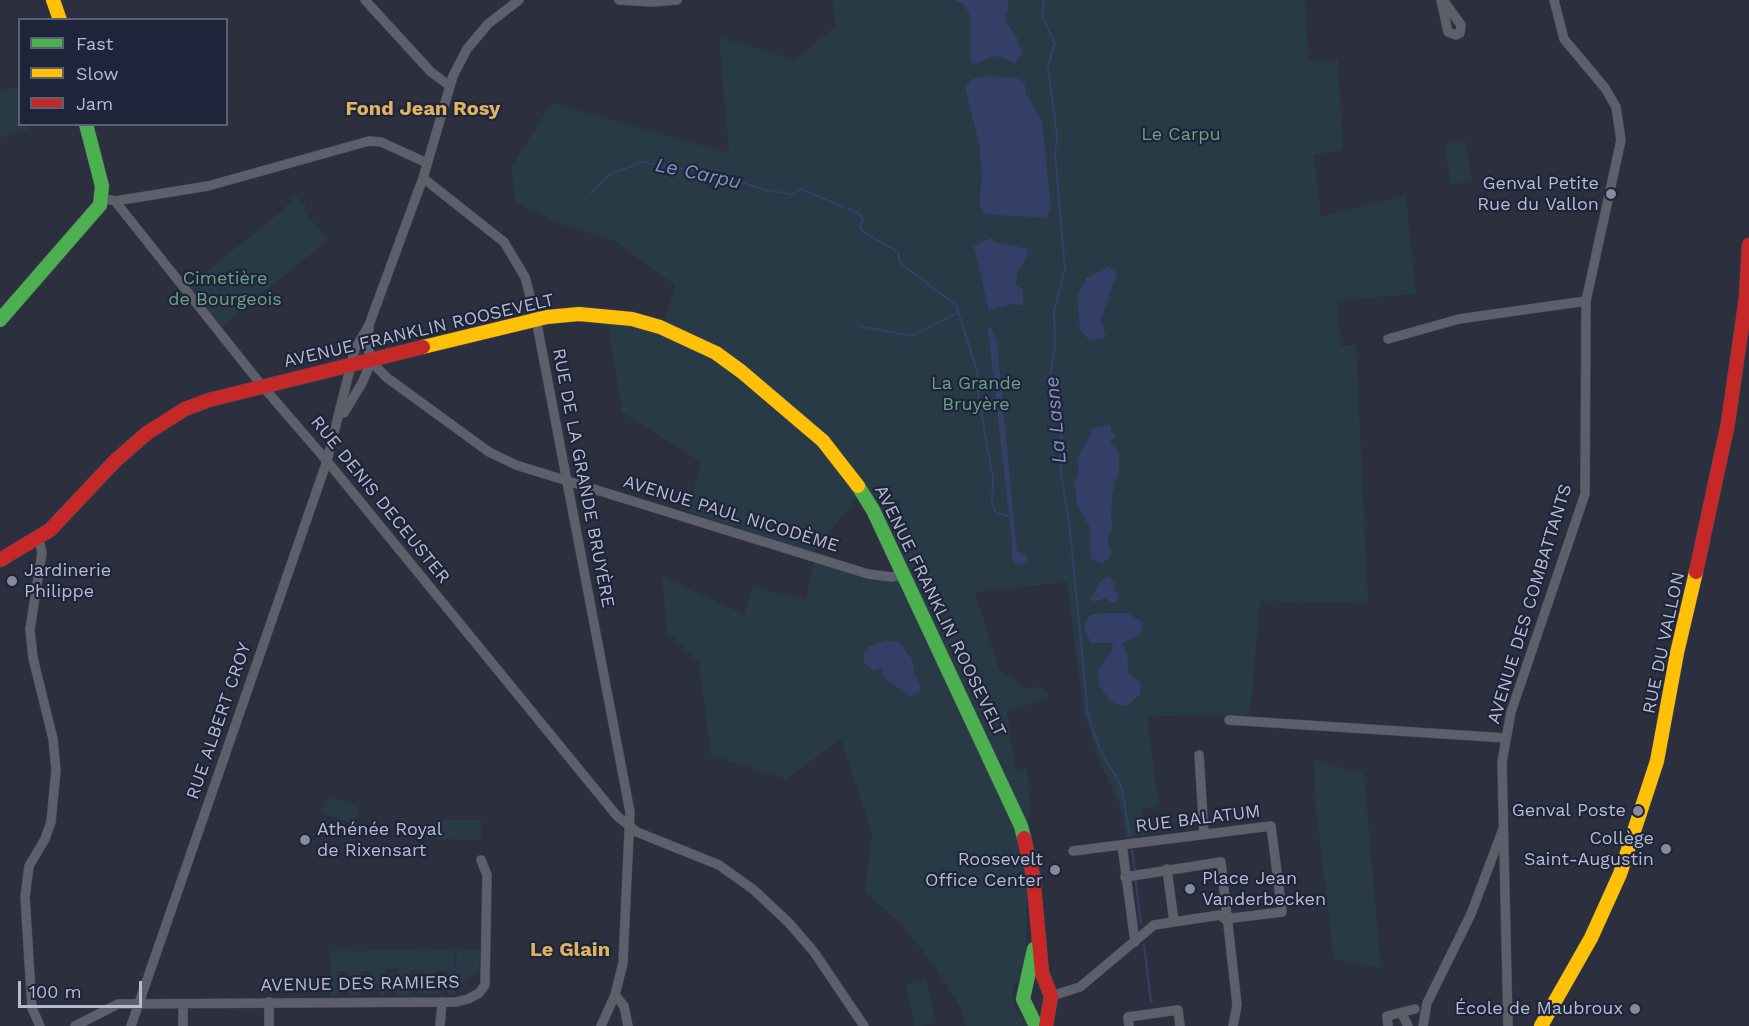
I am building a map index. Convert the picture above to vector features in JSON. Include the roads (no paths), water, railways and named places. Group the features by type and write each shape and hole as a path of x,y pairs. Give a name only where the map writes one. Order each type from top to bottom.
{"main road":[{"path":"53,0 59,18"},
{"path":"0,320 108,200 87,126"},
{"name":"RUE DU VALLON","path":"1541,1026 1591,938 1620,874 1657,761 1677,653 1690,607 1704,529 1730,415 1746,298 1749,245"},
{"name":"AVENUE FRANKLIN ROOSEVELT","path":"0,560 39,539 133,444 162,422 209,400 536,320 579,314 632,319 660,327 716,353 742,372 823,441 843,464 873,510 1021,826 1033,875 1037,939 1048,996 1046,1026"},
{"name":"AVENUE FRANKLIN ROOSEVELT","path":"1026,988 1037,939"},
{"path":"1029,1008 1042,1010 1048,996 1038,983 1026,988 1023,999 1036,1026"}],"street":[{"path":"365,0 431,72 450,86"},
{"path":"370,360 369,325 423,178 450,86 467,49 488,24 519,0"},
{"path":"619,0 652,2 677,0"},
{"name":"AVENUE DES COMBATTANTS","path":"1508,1026 1502,762 1511,712 1585,494 1586,301 1621,140 1620,123 1612,98 1564,39 1554,0"},
{"path":"108,200 208,186 369,141 381,142 427,163"},
{"name":"RUE DE LA GRANDE BRUYÈRE","path":"423,178 504,242 525,277 536,320 623,776 631,829 625,882 624,947 615,995 601,1026"},
{"name":"RUE DENIS DECEUSTER","path":"108,200 327,461 617,816 631,829"},
{"path":"1388,339 1468,318 1586,301"},
{"name":"RUE ALBERT CROY","path":"131,1026 327,461 355,349 369,325"},
{"name":"RUE ALBERT CROY","path":"337,426 362,383 370,360"},
{"name":"AVENUE PAUL NICODÈME","path":"370,360 386,377 500,459 868,574 892,577 903,574"},
{"path":"39,539 42,553 30,629 34,662 53,739 56,770 51,822 45,839 29,866 25,897 32,1008 40,1026"},
{"path":"1229,720 1506,738"},
{"path":"1199,755 1204,834"},
{"name":"RUE BALATUM","path":"1048,996 1080,987 1154,925 1220,915 1225,919 1282,912 1271,826 1073,851"},
{"path":"1424,1026 1426,1003 1471,914 1504,828"},
{"path":"631,829 707,859 754,890 789,923 814,952 864,1026"},
{"path":"1122,845 1135,942"},
{"name":"AVENUE DES RAMIERS","path":"75,1026 117,1005 139,1003 442,1002 468,999 479,993 485,985 487,874 481,860"},
{"path":"1125,877 1221,862 1227,909 1225,919 1237,1005 1233,1026"},
{"path":"1167,869 1174,922"},
{"path":"615,995 624,1005 628,1026"},
{"path":"269,1002 270,1026"},
{"path":"440,1026 442,1002"},
{"path":"183,1004 183,1026"},
{"path":"1388,1026 1387,1016 1415,1009"},
{"path":"1129,1026 1128,1017 1178,1010 1180,1026"},
{"path":"1402,1014 1408,1026"}],"water":[{"path":"955,0 1008,0 1006,23 1016,35 1022,52 1015,64 1005,58 993,56 977,63 971,63 971,18 964,4"},
{"path":"990,76 1020,79 1025,84 1026,95 1042,121 1051,207 1047,218 984,214 981,208 979,198 982,179 979,143 965,87 973,79"},
{"path":"990,238 997,243 1029,249 1024,263 1018,269 1016,285 1023,289 1023,305 1013,304 989,311 974,246"},
{"path":"1108,267 1117,272 1101,320 1106,337 1090,341 1080,330 1077,298 1086,278"},
{"path":"991,326 997,344 1017,551 1026,555 1027,560 1022,565 1014,562 1011,557 1012,543 988,329"},
{"path":"1110,425 1112,434 1117,435 1110,442 1119,454 1119,471 1112,493 1111,520 1113,525 1108,540 1112,555 1102,564 1091,559 1090,528 1077,504 1074,482 1079,471 1077,458 1091,434 1090,429"},
{"path":"1108,576 1116,583 1113,589 1118,593 1117,602 1110,603 1105,598 1092,602 1091,599 1099,582"},
{"path":"1127,613 1143,623 1140,635 1122,643 1127,653 1128,672 1141,683 1140,694 1128,705 1121,706 1112,702 1099,686 1099,668 1112,651 1113,643 1091,643 1084,628 1090,615"},
{"path":"885,641 899,642 912,659 915,676 921,685 919,692 910,696 883,677 882,667 874,671 864,663 863,654 869,647"}],"waterway":[{"name":"La Lasne","path":"1044,0 1042,16 1055,44 1048,66 1057,136 1055,153 1065,269 1054,310 1055,347 1049,383 1056,399 1061,435 1061,476 1069,521 1088,714 1100,750 1121,785 1130,836"},
{"name":"Le Carpu","path":"591,193 610,174 643,162 715,174 769,191 792,194 801,189 844,207"},
{"name":"Le Carpu","path":"849,209 860,214 863,220 860,227 865,233 898,252 900,263 956,305 977,370 979,400 993,478 992,503 996,513 1008,516"},
{"path":"858,326 911,336 958,313"},
{"name":"La Lasne","path":"1132,850 1135,871"},
{"name":"La Lasne","path":"1135,877 1141,923"},
{"name":"La Lasne","path":"1144,945 1151,1002"}],"place":[{"name":"Genval Petite Rue du Vallon","path":"1611,194"},
{"name":"Jardinerie Philippe","path":"12,581"},
{"name":"Genval Poste","path":"1638,811"},
{"name":"Athénée Royal de Rixensart","path":"305,840"},
{"name":"Collège Saint-Augustin","path":"1666,849"},
{"name":"Roosevelt Office Center","path":"1055,870"},
{"name":"Place Jean Vanderbecken","path":"1190,889"},
{"name":"École de Maubroux","path":"1635,1009"}],"district":[{"name":"Fond Jean Rosy","path":"423,109"},
{"name":"Le Glain","path":"570,950"}],"park label":[{"name":"Cimetière de Bourgeois","path":"225,289"},
{"name":"La Grande Bruyère","path":"976,394"}]}
